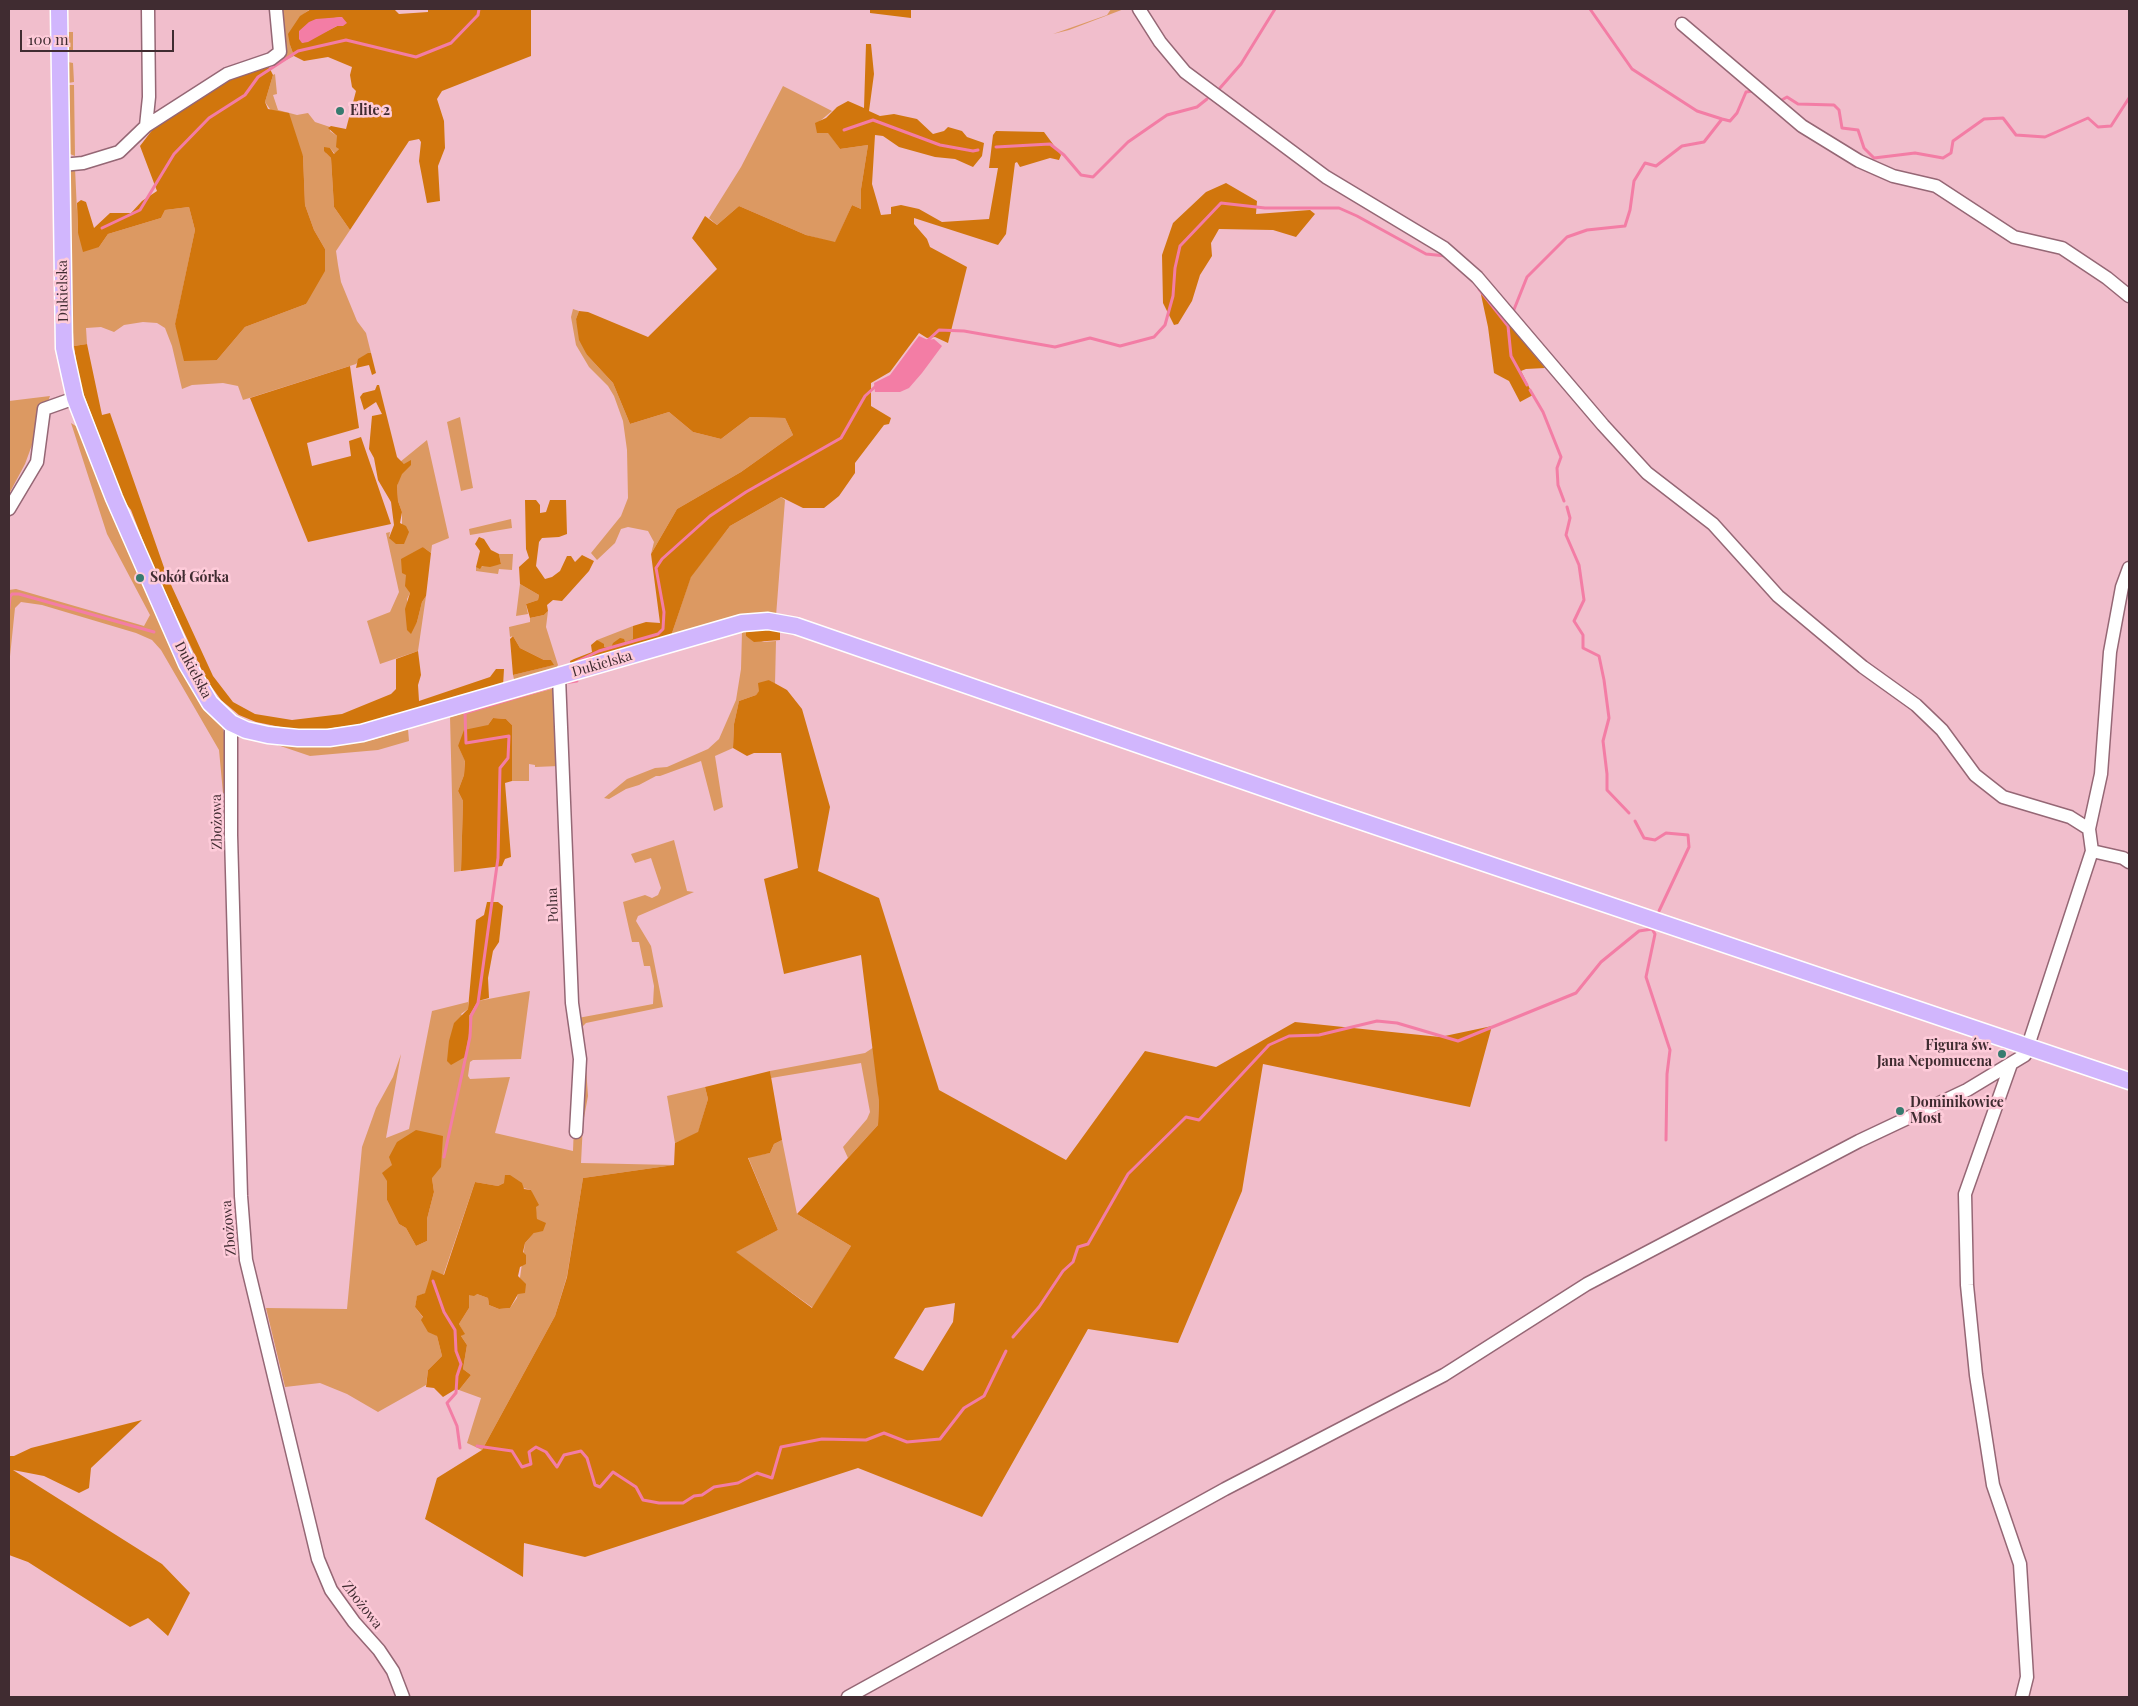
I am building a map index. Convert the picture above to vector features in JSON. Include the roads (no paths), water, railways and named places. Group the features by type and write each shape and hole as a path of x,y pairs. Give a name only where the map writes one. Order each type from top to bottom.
{"main road":[{"name":"Dukielska","path":"59,9 64,348 75,398 114,498 187,664 210,703 231,723 268,735 298,738 329,738 362,733 742,623 768,621 796,626 2129,1081"}],"street":[{"path":"146,126 149,97 148,9"},
{"path":"62,165 83,163 119,152 146,126 227,74 271,59 280,52 276,9"},
{"path":"1139,9 1160,42 1185,72 1326,177 1444,248 1477,277 1603,425 1647,473 1713,524 1778,596 1863,667 1916,704 1942,730 1975,775 2003,797 2070,817 2089,828"},
{"path":"1682,24 1802,126 1859,162 1893,176 1936,186 2014,237 2062,248 2107,278 2129,296"},
{"path":"9,509 37,462 44,409 75,398"},
{"path":"848,1697 1195,1505 1444,1375 1587,1284 1859,1141 1967,1090 2025,1055 2092,851 2089,828 2101,774 2110,652 2122,587 2129,568"},
{"name":"Polna","path":"559,677 572,1003 580,1059 576,1132"},
{"name":"Zbożowa","path":"231,723 231,835 241,1196 246,1260 318,1559 331,1590 354,1622 379,1650 393,1672 403,1697"},
{"path":"2092,851 2129,862"},
{"path":"2011,1064 1965,1194 1967,1285 1976,1375 1993,1485 2020,1564 2027,1677 2022,1697"}],"waterway":[{"path":"102,228 140,210 174,154 209,118 245,95 258,77 298,51 346,40 416,57 451,43 478,15 479,9"},
{"path":"1220,88 1241,64 1275,9"},
{"path":"1590,9 1632,69 1697,111 1722,119"},
{"path":"1513,312 1527,277 1567,237 1587,230 1625,226 1630,210 1634,181 1645,163 1656,166 1682,146 1704,142 1722,119 1730,121 1737,113 1746,92 1753,91"},
{"path":"1780,101 1787,97 1798,104 1834,105 1839,110 1842,128 1858,130 1864,148 1874,158 1915,153 1943,158 1951,153 1953,141 1984,119 2003,118 2016,135 2045,137 2088,118 2098,127 2111,126 2129,98"},
{"path":"996,147 1050,144 1064,155 1081,175 1093,177 1128,142 1167,115 1197,107 1207,99"},
{"path":"844,130 873,120 940,145 973,151 978,150"},
{"path":"926,342 939,330 964,331 1055,347 1090,338 1120,346 1154,337 1165,325 1173,296 1175,268 1180,246 1221,203 1265,208 1339,208 1426,254 1446,256"},
{"path":"1479,289 1508,326 1511,356 1527,385"},
{"path":"576,662 599,651 658,634 663,629 664,612 656,568 662,559 710,516 746,492 841,438 865,396 876,386"},
{"path":"1530,390 1543,412 1561,457 1557,468 1558,485 1564,501"},
{"path":"1567,507 1570,518 1566,535 1579,565 1584,600 1574,621 1583,635 1583,648 1599,656 1604,680 1609,718 1603,741 1607,790 1629,813"},
{"path":"9,608 12,594 19,594 154,632"},
{"path":"564,683 577,681"},
{"path":"444,1157 470,1037 471,1016 478,1003 498,858 500,768 508,758 509,736 466,743 465,713 555,686"},
{"path":"1635,821 1644,838 1655,840 1666,833 1688,835 1689,847 1659,911"},
{"path":"1013,1337 1039,1307 1063,1271 1073,1262 1078,1247 1088,1244 1128,1174 1186,1117 1199,1120 1269,1045 1289,1036 1319,1035 1377,1021 1397,1023 1458,1041 1576,993 1601,962 1639,931 1652,929 1655,934 1646,977 1670,1050 1667,1074 1666,1140"},
{"path":"433,1281 444,1312 455,1330 456,1351 461,1364 457,1376 456,1393 447,1403 457,1426 460,1448"},
{"path":"477,1446 512,1451 522,1467 531,1464 529,1452 536,1447 546,1452 557,1467 564,1455 581,1451 587,1458 595,1485 600,1487 613,1472 636,1487 643,1500 659,1503 683,1503 694,1496 702,1495 714,1487 738,1483 757,1473 772,1478 781,1447 822,1439 866,1440 884,1433 907,1442 940,1439 964,1408 984,1396 1006,1351"}],"place":[{"name":"Elite 2","path":"340,111"},
{"name":"Sokół Górka","path":"140,578"},
{"name":"Figura św. Jana Nepomucena","path":"2002,1054"},
{"name":"Dominikowice Most","path":"1900,1111"}]}
